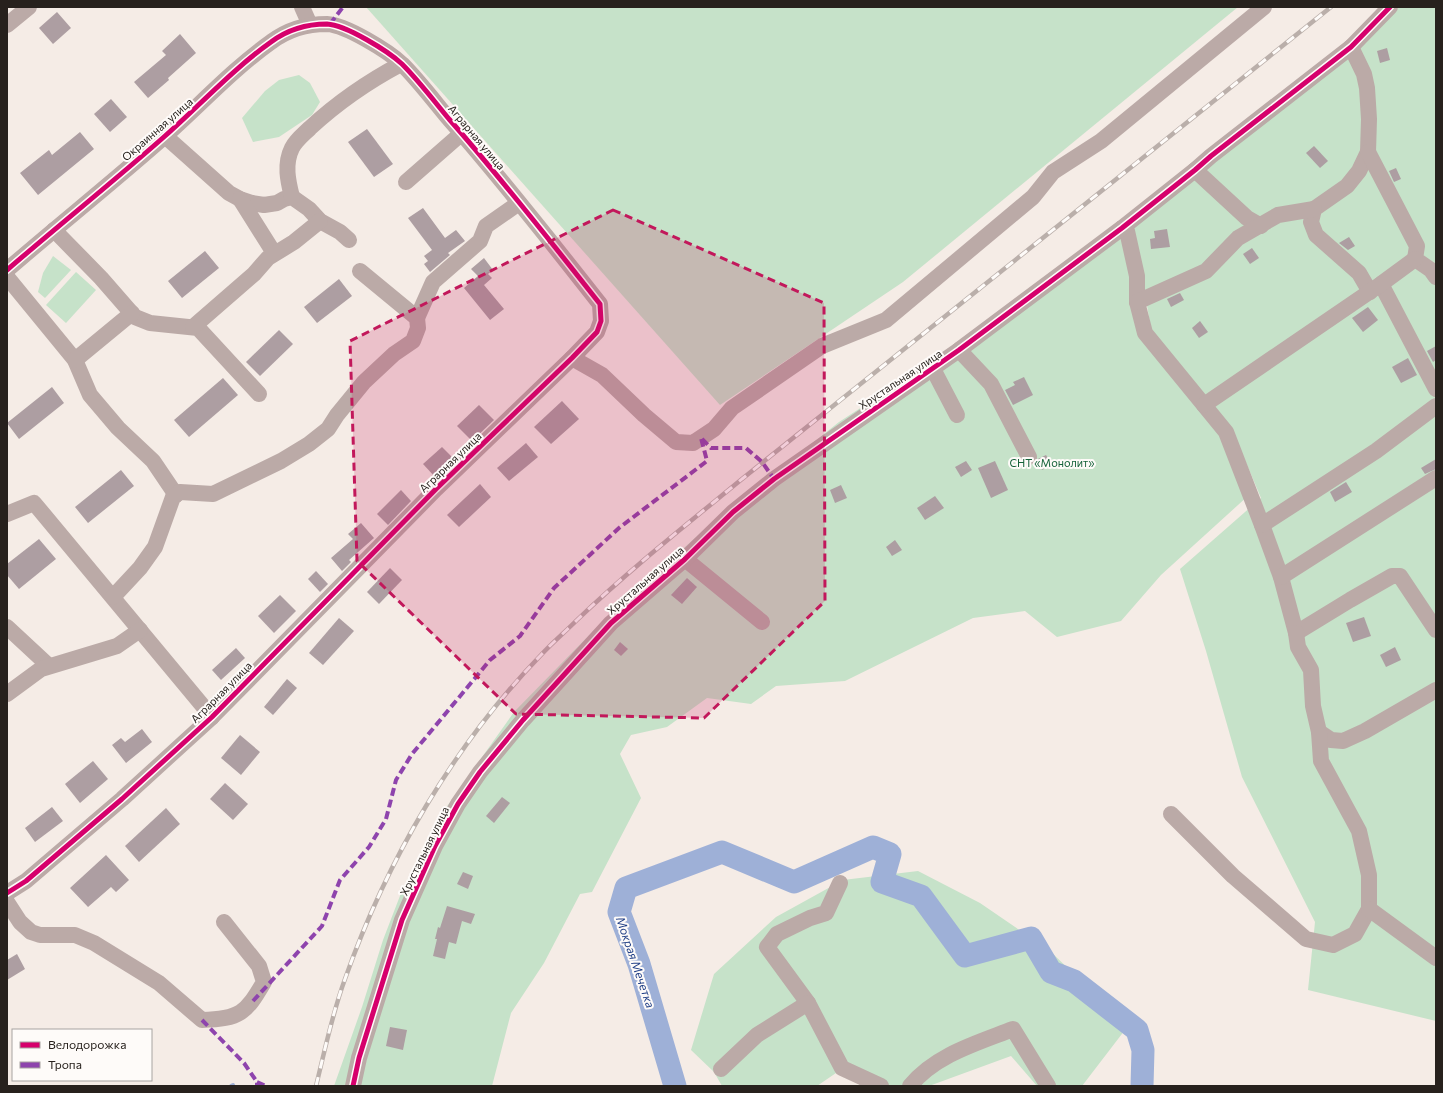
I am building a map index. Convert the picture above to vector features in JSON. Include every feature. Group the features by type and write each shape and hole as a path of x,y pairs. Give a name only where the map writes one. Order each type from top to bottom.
{"street":[{"path":"7,25 30,7"},
{"path":"302,7 310,25"},
{"path":"572,358 602,375 644,415 676,442 693,443 714,429 732,408 822,346 886,320 1033,197 1053,172 1101,141 1264,7"},
{"name":"Хрустальная улица","path":"353,1086 359,1058 402,920 435,846 458,804 480,772 523,720 611,623 685,559 733,512 774,479 933,369 1122,228 1211,156 1351,47 1390,7"},
{"name":"Окраинная улица","path":"7,270 165,136 236,71 271,42 292,30 310,25 330,24"},
{"name":"Аграрная улица","path":"7,893 26,881 122,799 212,717 436,488 572,358 597,332 601,321 600,304 462,133 401,64 374,44 360,36 330,24"},
{"path":"1137,302 1206,271 1238,238 1278,215 1314,210 1347,186 1359,171 1368,152 1369,119 1367,88 1364,74 1351,47"},
{"path":"349,240 340,232 320,222 310,209 292,197 287,176 288,163 292,148 299,138 322,116 357,90 401,64"},
{"path":"406,182 462,133"},
{"path":"165,136 230,193 240,199 264,205 277,203 292,197"},
{"path":"1204,405 1415,259 1417,246 1368,152"},
{"path":"1195,170 1247,218 1261,226"},
{"path":"240,199 274,253"},
{"path":"113,597 140,568 155,547 173,496 180,492 213,494 281,461 309,444 328,429 337,415 364,382 394,354 413,341 418,328 417,318 433,282 480,241 486,226 519,202"},
{"path":"1314,210 1311,222 1316,235 1375,288 1436,389"},
{"path":"193,327 254,274 274,253 294,242 320,222"},
{"path":"1122,228 1128,231 1137,276 1137,302 1145,333 1226,432 1281,578 1298,647 1311,670 1313,706 1319,732 1321,761 1359,830 1369,875 1369,909 1355,934 1333,945 1306,939 1233,876 1171,814"},
{"path":"54,230 101,278 135,317 150,323 167,326 198,328 259,394"},
{"path":"1415,259 1431,270 1436,278"},
{"path":"360,271 417,318"},
{"path":"7,277 76,360 90,395 118,428 153,462 176,495"},
{"path":"76,360 132,313"},
{"path":"959,350 991,384 1029,457"},
{"path":"933,369 957,415"},
{"path":"1262,525 1376,451 1436,406"},
{"path":"1281,578 1436,478"},
{"path":"7,514 34,503 212,717"},
{"path":"685,559 762,622"},
{"path":"1296,634 1392,576 1400,576 1436,630"},
{"path":"7,627 49,666"},
{"path":"7,694 41,669 118,646 140,630"},
{"path":"1319,732 1331,740 1343,741 1365,731 1436,690"},
{"path":"840,883 826,913 810,918 777,934 767,947 808,1003 842,1068 881,1086"},
{"path":"7,902 20,922 31,932 40,935 75,935 94,943 160,983 202,1020 220,1020 240,1014 254,1001 264,982 259,966 224,922"},
{"path":"1369,909 1436,958"},
{"path":"721,1068 757,1035 808,1003"},
{"path":"910,1086 919,1075 959,1049 1013,1029 1048,1086"}],"highlighted area":[{"path":"613,210 824,303 825,601 704,718 516,714 357,561 350,341"}],"green space":[{"path":"366,7 1238,7 903,282 720,405"},
{"path":"1399,7 1436,7 1436,1021 1308,990 1315,922 1242,777 1206,651 1180,569 1261,498 1236,439 1151,329 1133,224 1340,62"},
{"path":"299,75 310,83 320,102 312,115 279,137 253,142 242,118 265,91 279,80"},
{"name":"СНТ «Монолит»","path":"1126,235 1142,333 1223,433 1249,495 1161,575 1121,621 1057,637 1025,611 973,618 845,681 776,686 751,704 707,698 667,727 631,735 620,754 641,798 592,892 580,894 544,963 511,1013 492,1086 334,1086 362,1007 383,940 403,888 443,812 514,712 602,622 706,528 839,422"},
{"path":"53,256 71,270 45,298 38,292 43,273"},
{"path":"76,272 96,290 66,323 46,305"},
{"path":"918,871 980,903 1050,951 1128,1026 1082,1086 1037,1086 1011,1056 929,1086 868,1086 836,1073 817,1086 722,1086 714,1072 691,1050 714,974 776,917 843,880"}],"building":[{"path":"57,12 71,28 53,44 39,28"},
{"path":"180,34 196,53 168,78 169,80 148,98 134,82 166,55 162,51"},
{"path":"1387,48 1390,60 1380,63 1377,51"},
{"path":"111,99 127,117 110,132 94,114"},
{"path":"367,129 393,164 374,177 348,142"},
{"path":"80,132 94,149 38,195 20,173 49,150 52,155"},
{"path":"1314,146 1328,161 1320,168 1306,153"},
{"path":"1396,168 1401,179 1394,182 1389,171"},
{"path":"423,208 445,238 456,230 465,241 448,253 450,255 430,272 424,264 428,261 424,256 432,250 408,218"},
{"path":"1167,229 1170,247 1151,249 1150,239 1155,238 1154,231"},
{"path":"1349,237 1355,246 1348,250 1339,243"},
{"path":"1252,248 1259,258 1250,264 1243,254"},
{"path":"205,251 219,268 182,298 168,281"},
{"path":"484,258 493,270 488,274 492,278 484,285 504,309 490,320 464,288 478,276 471,269"},
{"path":"339,279 352,296 317,323 304,307"},
{"path":"1180,293 1184,300 1171,307 1167,299"},
{"path":"1368,307 1378,320 1363,332 1352,318"},
{"path":"1200,321 1208,332 1199,338 1192,328"},
{"path":"279,330 293,344 260,376 246,362"},
{"path":"1436,346 1436,360 1433,362 1427,351"},
{"path":"1408,358 1417,375 1401,383 1392,367"},
{"path":"1024,377 1033,395 1013,405 1005,390 1015,385 1013,382"},
{"path":"223,378 238,395 189,437 174,420"},
{"path":"52,387 64,403 19,439 7,423"},
{"path":"562,401 579,419 551,444 534,427"},
{"path":"479,405 494,420 472,441 457,426"},
{"path":"526,443 538,457 509,481 497,468"},
{"path":"442,447 454,459 435,477 423,464"},
{"path":"1046,455 1052,465 1042,470 1038,459"},
{"path":"1436,459 1436,469 1425,474 1421,468"},
{"path":"966,461 972,470 961,477 955,467"},
{"path":"995,461 1008,490 991,498 978,468"},
{"path":"121,470 134,486 88,523 75,507"},
{"path":"1346,482 1352,492 1335,502 1330,492"},
{"path":"480,484 491,497 459,527 447,515"},
{"path":"841,485 847,498 835,503 830,490"},
{"path":"401,490 411,501 388,525 377,514"},
{"path":"935,496 944,508 925,520 917,508"},
{"path":"361,523 374,538 349,560 351,562 342,571 331,558 353,539 348,534"},
{"path":"39,539 56,559 19,589 7,575 7,564"},
{"path":"895,540 902,550 892,556 886,547"},
{"path":"390,568 402,580 379,604 367,592"},
{"path":"316,571 328,584 320,592 308,579"},
{"path":"687,578 697,587 682,604 671,595"},
{"path":"280,595 296,611 274,633 258,616"},
{"path":"1364,617 1371,636 1353,642 1346,623"},
{"path":"339,618 354,631 323,665 309,653"},
{"path":"620,642 628,649 621,656 614,650"},
{"path":"1395,647 1401,660 1386,667 1380,655"},
{"path":"236,648 245,658 221,680 212,670"},
{"path":"287,679 297,688 273,715 264,707"},
{"path":"142,729 152,742 126,763 112,745 121,738 125,742"},
{"path":"240,735 260,752 241,775 221,758"},
{"path":"93,761 108,779 80,803 65,784"},
{"path":"225,783 248,804 233,820 210,799"},
{"path":"502,797 510,803 494,823 486,816"},
{"path":"52,807 63,821 35,842 25,828"},
{"path":"166,808 180,824 139,862 125,846"},
{"path":"106,855 129,880 116,892 111,887 88,907 70,888"},
{"path":"463,872 473,876 468,889 457,884"},
{"path":"447,906 475,914 471,924 462,921 456,944 449,942 445,959 433,956 438,927 440,928"},
{"path":"17,954 25,969 7,980 7,960"},
{"path":"390,1027 407,1030 403,1050 386,1046"}],"waterway":[{"name":"Мокрая Мечетка","path":"675,1086 639,964 619,912 626,888 722,852 794,882 873,847 890,854 882,882 921,896 965,956 1031,938 1051,972 1074,981 1137,1030 1143,1050 1142,1086"}],"railway":[{"path":"316,1086 340,992 362,935 402,848 451,766 479,727 509,690 541,655 617,583 700,513 1331,7"}],"marked path":[{"path":"330,24 343,7"},
{"path":"253,1001 322,926 340,880 369,847 386,819 396,780 412,754 490,660 520,636 554,588 619,528 707,461 701,438"},
{"path":"702,439 711,448 746,448 762,462 774,479"},
{"path":"202,1020 244,1063 257,1082 257,1086"},
{"path":"257,1082 266,1086"}],"cycle path":[{"path":"353,1086 359,1058 402,920 435,846 458,804 480,772 523,720 611,623 685,559 733,512 774,479 959,350 1122,228 1211,156 1351,47 1390,7"},
{"path":"7,270 145,153 257,53 277,38 290,31 312,25 327,24 335,25 355,34 377,46 402,64 545,234 600,304 601,321 597,332 572,358 436,489 212,717 122,799 26,881 7,893"}]}
